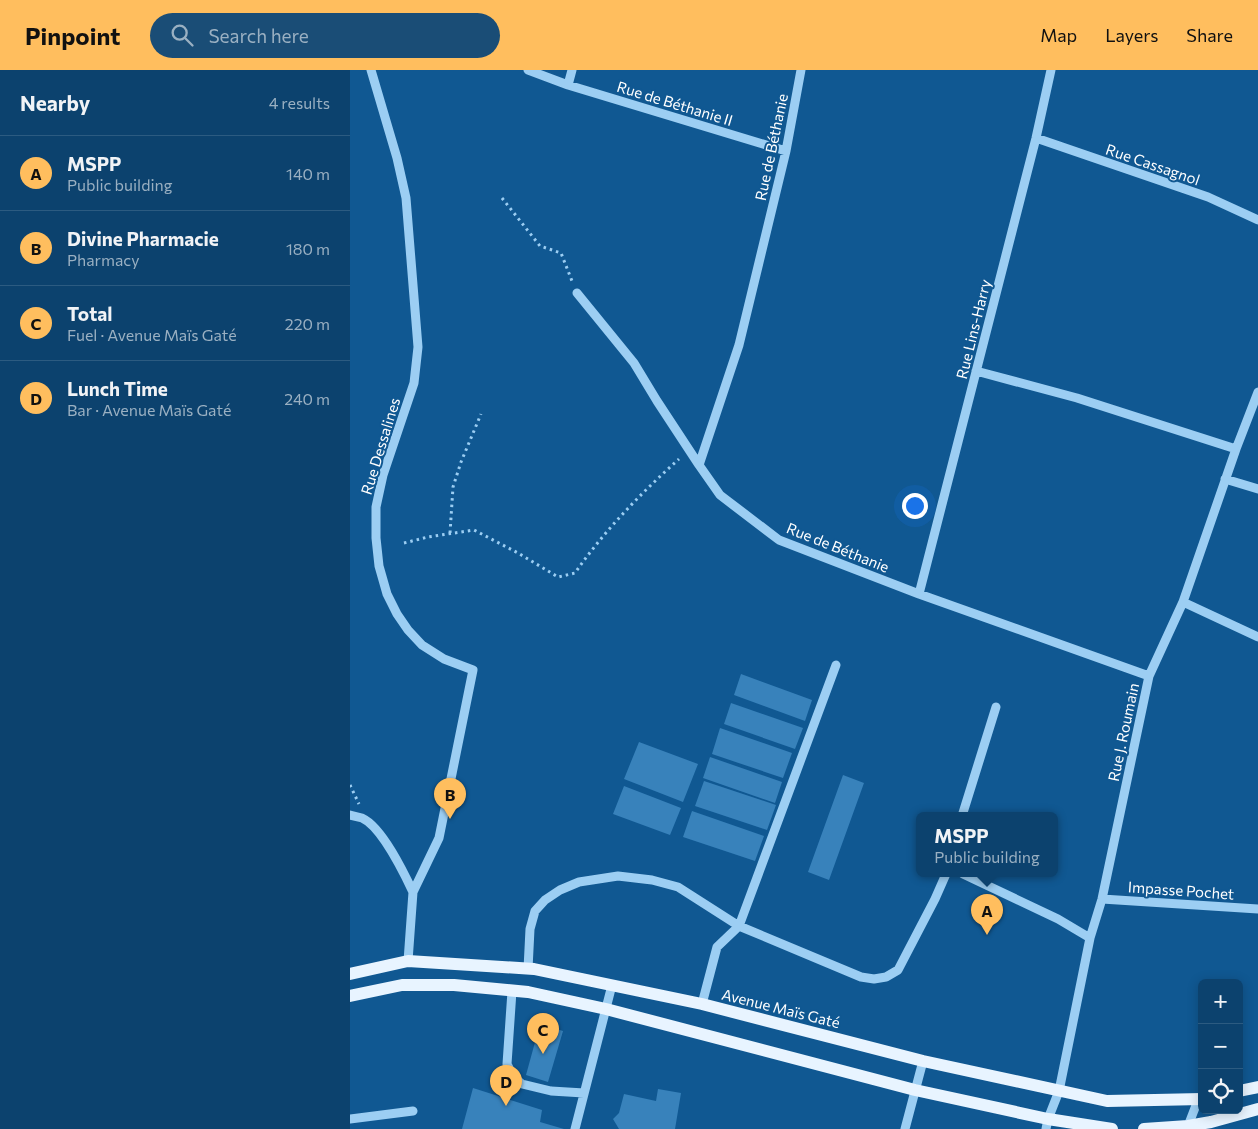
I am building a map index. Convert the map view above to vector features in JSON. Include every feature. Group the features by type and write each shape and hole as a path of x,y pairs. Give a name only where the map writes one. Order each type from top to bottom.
{"main road":[{"name":"Avenue Maïs Gaté","path":"350,974 408,961 528,969 702,1004 923,1061 1107,1101 1198,1100"},
{"path":"350,996 402,985 454,985 528,992 606,1009 1047,1124 1112,1129"},
{"path":"1243,1090 1258,1088"},
{"path":"1144,1129 1186,1128 1258,1109"}],"street":[{"name":"Rue Dessalines","path":"371,70 397,158 406,198 418,347 414,384 383,475 376,507 376,538 379,566 387,594 408,630 422,645 444,659 473,670 439,838 413,892 408,961"},
{"name":"Rue de Béthanie II","path":"528,70 568,85 786,151"},
{"path":"568,85 572,70"},
{"name":"Rue de Béthanie","path":"801,70 786,151 739,345 699,465 720,495 779,540 919,594 1149,676"},
{"name":"Rue Lins-Harry","path":"919,594 1036,138 1051,70"},
{"name":"Rue Cassagnol","path":"1036,138 1208,197 1258,220"},
{"path":"577,293 634,363 656,401 699,465"},
{"path":"976,370 1077,398 1236,449"},
{"name":"Rue J. Roumain","path":"1047,1124 1059,1091 1090,938 1102,899 1149,676 1183,602 1225,479 1258,392"},
{"path":"1225,479 1258,489"},
{"path":"1183,602 1258,637"},
{"path":"702,1004 718,947 739,926 836,665"},
{"path":"963,812 996,707"},
{"path":"350,815 363,819 373,827 399,862 413,892"},
{"path":"528,969 530,929 535,911 545,900 560,890 579,882 618,876 652,880 678,887 739,926 860,977 874,979 886,977 898,970 945,877"},
{"path":"969,877 1058,919 1090,938"},
{"name":"Impasse Pochet","path":"1102,899 1258,909"},
{"path":"575,1129 612,985"},
{"path":"512,991 507,1064 513,1076 522,1084 551,1091 584,1094"},
{"path":"905,1129 923,1061"},
{"path":"1186,1128 1198,1104"},
{"path":"350,1119 413,1111"}],"path":[{"path":"502,198 540,246 561,253 577,293"},
{"path":"450,534 453,487 481,414"},
{"path":"404,542 474,530 558,577 575,573 590,552 650,484 689,450"}],"building":[{"path":"741,674 812,700 805,721 734,695"},
{"path":"731,703 803,728 795,749 724,724"},
{"path":"720,728 792,753 783,778 712,754"},
{"path":"639,742 698,764 683,802 624,779"},
{"path":"710,757 782,782 775,803 703,778"},
{"path":"843,775 864,783 829,880 808,872"},
{"path":"704,781 776,805 767,830 695,806"},
{"path":"624,786 681,808 670,835 613,814"},
{"path":"692,811 764,836 755,861 683,837"},
{"path":"540,1024 563,1031 548,1082 526,1075"},
{"path":"473,1088 542,1110 540,1122 564,1129 462,1129"},
{"path":"658,1089 681,1093 675,1129 619,1129 613,1119 619,1113 624,1094 656,1101"}],"place":[{"name":"Divine Pharmacie","path":"450,819"},
{"name":"MSPP","path":"987,935"},
{"name":"Total","path":"543,1054"},
{"name":"Lunch Time","path":"506,1106"}]}
